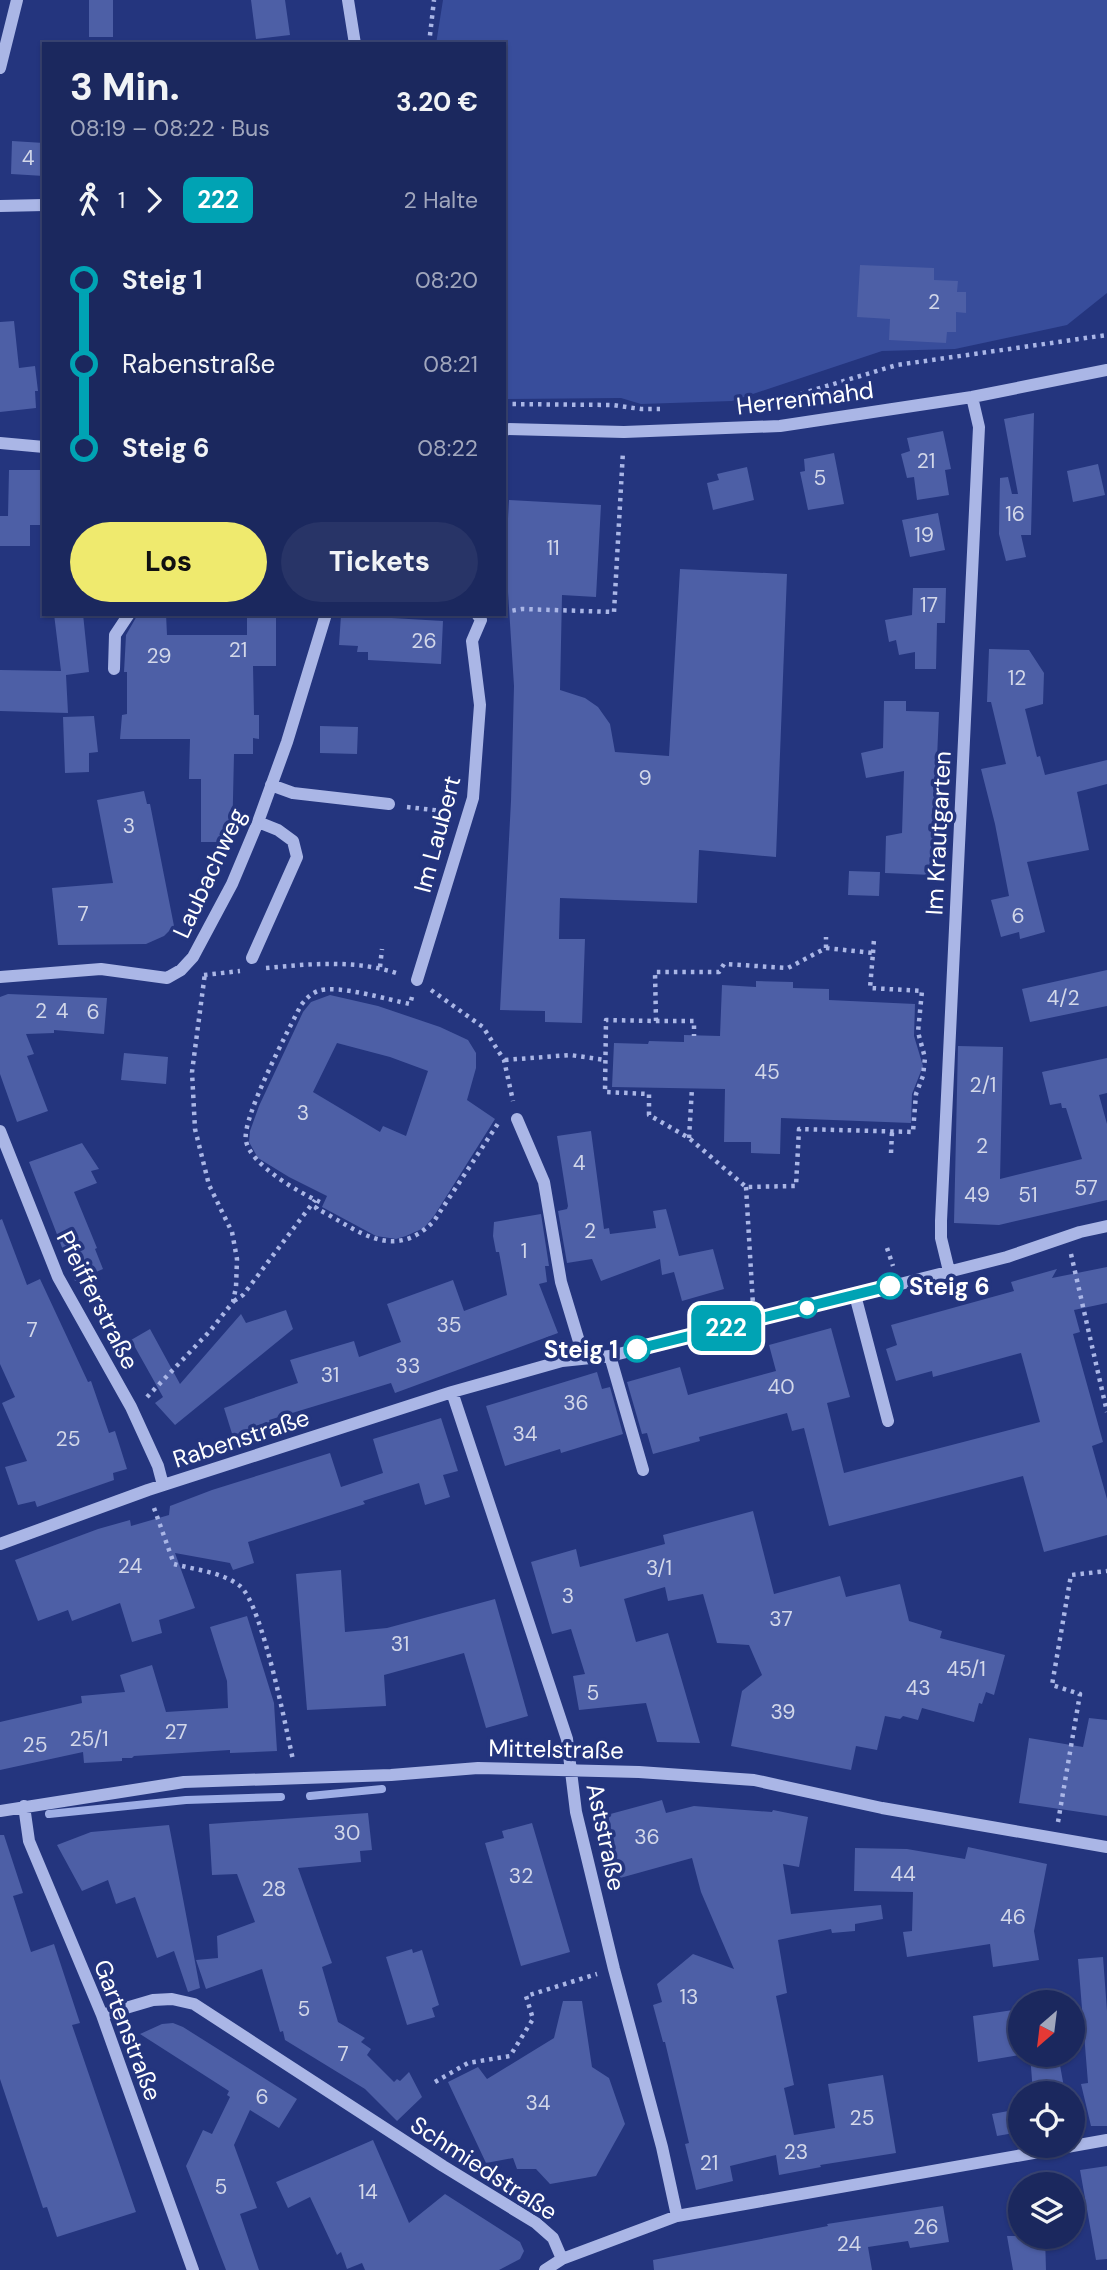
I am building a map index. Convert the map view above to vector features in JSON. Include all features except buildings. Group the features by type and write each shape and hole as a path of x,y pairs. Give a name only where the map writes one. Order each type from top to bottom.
{"street":[{"path":"0,68 18,0"},
{"path":"348,0 355,42"},
{"path":"0,206 42,205"},
{"name":"Herrenmahd","path":"506,429 624,432 780,426 972,397 1107,370"},
{"name":"Im Krautgarten","path":"949,1271 941,1238 941,1221 979,427 972,397"},
{"path":"0,443 42,447"},
{"path":"114,669 115,635 128,616"},
{"name":"Laubachweg","path":"0,976 102,969 167,978 181,970 193,957 232,884 258,822 325,616"},
{"name":"Im Laubert","path":"417,980 473,798 480,705 472,641 481,620 478,616"},
{"path":"271,785 293,793 389,804"},
{"path":"252,958 297,857 293,841 278,830 258,822"},
{"path":"517,1119 544,1182 561,1282 584,1358"},
{"name":"Pfeifferstraße","path":"0,1131 58,1277 131,1407 158,1466 163,1485"},
{"name":"Rabenstraße","path":"0,1544 148,1490 452,1392 562,1361 610,1356 754,1321 1007,1256 1107,1226"},
{"path":"855,1295 888,1421"},
{"path":"610,1356 643,1470"},
{"name":"Aststraße","path":"452,1392 567,1740 576,1812 614,1969 662,2147 677,2216"},
{"name":"Mittelstraße","path":"0,1811 184,1782 478,1768 639,1772 754,1780 882,1808 1107,1847"},
{"name":"Gartenstraße","path":"23,1806 29,1841 102,2015 193,2270"},
{"name":"Schmiedstraße","path":"102,2015 153,2000 172,1999 194,2004 443,2166 536,2223 553,2238 562,2259 677,2216 1107,2140"},
{"path":"545,2270 562,2259"}],"path":[{"path":"429,42 434,0"},
{"path":"757,407 897,365 1107,335"},
{"path":"506,404 667,408"},
{"path":"506,612 522,609 614,612 624,432"},
{"path":"389,804 468,814"},
{"path":"826,937 826,948"},
{"path":"694,1035 694,1021 606,1020 605,1092 649,1094 649,1115 689,1138 746,1187 796,1186 799,1129 913,1132 916,1094 923,1076 925,1058 918,1032 922,991 870,988 874,939"},
{"path":"656,1021 656,972 719,972 724,964 788,968 826,948 873,953"},
{"path":"380,967 383,949"},
{"path":"263,968 322,963 380,967 417,980 483,1027 504,1060 517,1119"},
{"path":"233,1302 237,1259 232,1232 209,1185 200,1158 194,1119 192,1072 204,975 243,970"},
{"path":"417,980 410,1004 333,989 320,990 309,996 301,1005 266,1077 247,1125 245,1139 252,1157 273,1174 320,1202 316,1208 369,1236 386,1242 406,1241 423,1233 435,1221 499,1121"},
{"path":"504,1060 570,1055 605,1060"},
{"path":"689,1138 692,1088"},
{"path":"891,1153 892,1132"},
{"path":"746,1187 754,1321"},
{"path":"131,1407 149,1396 210,1331 233,1302 243,1295 316,1200"},
{"path":"1068,1236 1107,1412"},
{"path":"148,1490 174,1564 223,1576 243,1588 276,1682 296,1778"},
{"path":"1055,1839 1080,1694 1052,1685 1071,1575 1107,1571"},
{"path":"435,2082 468,2063 510,2056 533,2019 526,1996 614,1969"}],"shaded area":[{"path":"443,0 1107,0 1107,293 1067,325 955,349 882,351 732,401 641,404 621,398 506,399 506,42 436,42"}],"waterway":[{"path":"310,1796 382,1789"},
{"path":"49,1814 186,1800 281,1797"}],"bus line":[{"name":"222","path":"637,1349 890,1286"}],"place":[{"name":"Steig 6","path":"890,1286"},
{"name":"Steig 1","path":"637,1349"}]}
